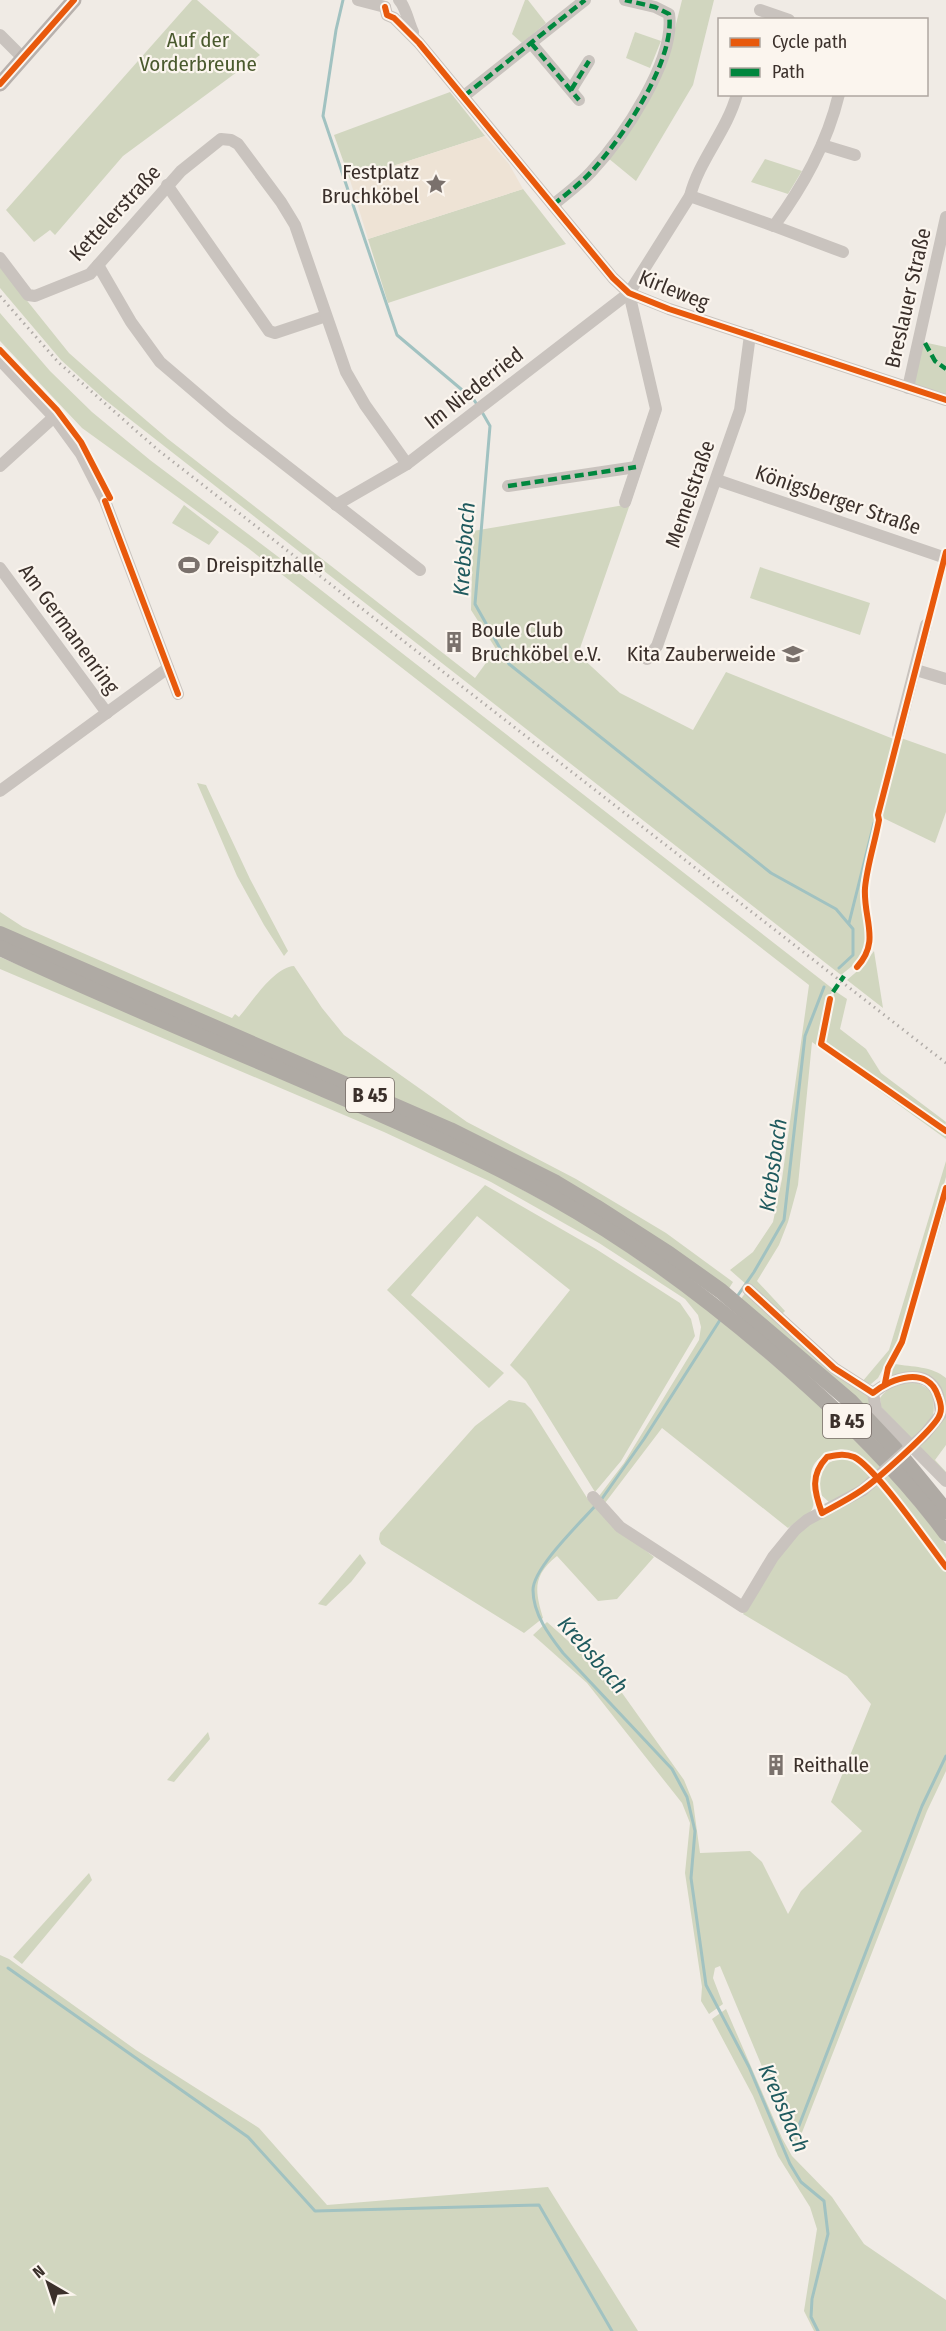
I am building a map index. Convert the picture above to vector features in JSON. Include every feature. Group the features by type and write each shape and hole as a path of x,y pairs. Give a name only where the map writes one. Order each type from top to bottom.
{"highway":[{"name":"B 45","path":"0,934 501,1154 596,1207 717,1297 850,1401 896,1450 946,1511"},
{"name":"B 45","path":"0,948 393,1119 492,1166 552,1197 649,1258 717,1297"},
{"name":"B 45","path":"740,1316 885,1460 946,1533"}],"main road":[{"path":"0,84 74,0"}],"street":[{"path":"358,0 387,4"},
{"path":"464,96 585,0"},
{"path":"553,205 591,172 634,115 667,43 669,14 655,7 625,0"},
{"name":"Kirleweg","path":"387,4 387,15 402,7 419,43 613,278 629,293 669,309 946,400"},
{"path":"760,10 783,18"},
{"path":"0,35 22,58"},
{"path":"531,43 575,95 589,61"},
{"name":"Im Niederried","path":"336,505 407,464 629,293 690,196 694,183 730,116 736,96"},
{"path":"774,226 792,201 822,145 838,96"},
{"name":"Kettelerstraße","path":"0,258 28,295 35,296 90,274 181,171 221,139 231,140 238,144 281,202 294,225 326,316"},
{"path":"822,145 855,155"},
{"path":"167,186 269,331 275,333 326,316 346,372 365,405 407,464"},
{"path":"690,196 843,252"},
{"name":"Breslauer Straße","path":"908,388 946,217"},
{"path":"98,266 131,322 160,362 229,421 420,570"},
{"path":"625,502 656,409 629,293"},
{"name":"Memelstraße","path":"648,659 657,646 740,410 750,335"},
{"path":"0,360 54,417 81,454 105,501 178,694"},
{"path":"0,466 54,417"},
{"path":"508,486 636,467"},
{"name":"Königsberger Straße","path":"717,480 946,558"},
{"name":"Am Germanenring","path":"0,568 107,713"},
{"path":"898,734 926,625"},
{"name":"Am Germanenring","path":"0,791 168,668"},
{"path":"916,669 946,679"},
{"path":"748,1289 834,1368 873,1393 876,1410 946,1481"},
{"path":"593,1497 620,1527 743,1608 773,1557 795,1530 807,1520 863,1490 925,1434 940,1413 940,1399 936,1389 925,1381 906,1377 885,1383 873,1393"}],"green space":[{"name":"Auf der Vorderbreune","path":"192,0 197,0 260,55 123,156 55,235 50,230 34,242 6,210"},
{"path":"525,0 528,0 546,23 522,43 512,34"},
{"path":"682,0 714,0 693,85 636,181 608,158 671,44"},
{"path":"635,32 661,41 650,68 626,58"},
{"path":"450,92 485,136 350,180 334,135"},
{"path":"765,159 802,171 788,194 751,182"},
{"path":"523,189 566,244 388,303 368,239"},
{"path":"0,267 69,353 113,392 168,439 475,678 496,649 471,610 473,531 630,504 578,654 620,693 693,730 726,672 896,740 877,816 878,823 864,888 866,944 855,964 841,975 104,399 61,360 0,288"},
{"path":"0,313 50,371 92,412 150,460 285,562 833,989 820,1045 946,1132 946,1139 812,1042 798,1185 779,1245 757,1281 785,1311 781,1315 730,1270 753,1252 773,1222 782,1179 809,985 248,548 82,428 0,341"},
{"path":"923,342 946,347 946,394 912,384"},
{"path":"184,505 219,532 209,545 172,523"},
{"path":"760,567 870,603 860,635 750,598"},
{"path":"901,738 946,754 946,812 935,843 881,817"},
{"path":"197,783 206,785 250,879 288,951 284,956 237,876"},
{"path":"0,912 23,927 232,1018 235,1014 239,1017 279,972 294,966 322,1008 344,1035 467,1122 576,1179 666,1233 733,1282 728,1290 0,927"},
{"path":"874,951 883,1008 847,980 862,967"},
{"path":"0,957 441,1146 588,1225 708,1309 825,1410 882,1468 875,1473 862,1458 852,1451 840,1449 821,1457 814,1464 811,1472 813,1504 811,1511 788,1528 662,1428 605,1503 599,1496 624,1463 699,1340 701,1327 698,1315 685,1299 599,1243 491,1182 384,1132 0,969"},
{"path":"835,991 847,999 840,1029 866,1049 881,1073 946,1122 945,1128 824,1040"},
{"path":"946,1161 946,1177 901,1336 878,1378 871,1384 862,1382 889,1350"},
{"path":"485,1185 596,1249 680,1303 691,1319 695,1336 621,1461 595,1492 526,1381 510,1365 570,1290 477,1216 411,1295 504,1373 489,1388 387,1290"},
{"path":"946,1193 946,1208 905,1343 895,1364 928,1369 946,1378 946,1445 935,1460 946,1475 918,1446 938,1425 939,1388 892,1377 890,1370 904,1342"},
{"path":"746,1292 870,1394 908,1445 740,1300"},
{"path":"916,1382 932,1391 934,1408 929,1423 913,1440 881,1407 880,1398 887,1390 896,1386"},
{"path":"509,1400 525,1403 531,1409 589,1501 619,1530 654,1557 617,1599 598,1601 557,1556 539,1577 537,1592 543,1618 524,1633 381,1544 379,1539 380,1533 475,1426"},
{"path":"840,1459 853,1459 871,1477 861,1487 830,1503 819,1493 819,1475 828,1463"},
{"path":"888,1473 946,1544 946,1563 881,1479"},
{"path":"877,1483 946,1572 946,1771 927,1811 796,2148 720,1966 715,1968 713,1978 723,2004 709,2014 701,2001 702,1987 685,1873 690,1823 682,1803 587,1683 533,1635 547,1622 615,1683 684,1780 693,1802 700,1853 750,1851 762,1862 788,1914 801,1891 862,1831 831,1802 871,1704 847,1676 743,1614 774,1558 797,1531"},
{"path":"360,1554 366,1563 351,1582 326,1606 318,1604"},
{"path":"208,1732 210,1739 174,1782 167,1780"},
{"path":"89,1873 92,1880 22,1964 13,1957"},
{"path":"0,1955 9,1959 136,2050 259,2128 327,2205 548,2187 638,2331 0,2331"},
{"path":"726,2009 792,2156 832,2197 864,2244 946,2300 946,2331 814,2331 804,2311 817,2229 810,2207 778,2156 753,2096 712,2019"}],"shaded area":[{"name":"Festplatz Bruchköbel","path":"485,136 509,164 523,189 368,239 350,180"}],"waterway":[{"name":"Krebsbach","path":"343,0 336,30 323,116 397,335 474,400 478,406"},
{"name":"Krebsbach","path":"482,412 490,426 475,604 509,664 771,873 836,909 853,929 853,955 839,968"},
{"path":"849,923 874,823"},
{"name":"Krebsbach","path":"736,1298 784,1220 805,1036 824,987"},
{"name":"Krebsbach","path":"601,1500 644,1439 720,1320"},
{"name":"Krebsbach","path":"597,1504 559,1546 541,1570 533,1590 536,1607 547,1631 563,1653 672,1769 687,1797 695,1831 691,1878 706,1985 749,2067 790,2164 801,2182 824,2201 828,2234 812,2299 811,2317 818,2331"},
{"path":"795,2136 922,1806 946,1756"},
{"path":"8,1968 248,2137 315,2211 539,2205 612,2331"}],"railway":[{"path":"0,296 58,362 158,450 946,1063"}],"marked path":[{"path":"464,96 585,0"},
{"path":"553,205 578,185 604,158 631,120 656,76 669,33 669,14 655,7 625,0"},
{"path":"531,43 579,100"},
{"path":"571,90 589,61"},
{"path":"925,343 935,361 946,369"},
{"path":"508,486 636,467"},
{"path":"833,992 844,976"}],"cycle path":[{"path":"0,84 74,0"},
{"path":"385,7 387,15 394,18 419,43 613,278 629,293 669,309 946,400"},
{"path":"0,350 57,410 81,442 110,498"},
{"path":"105,501 178,694"},
{"path":"857,967 864,957 870,939 865,888 879,820 878,815 946,552"},
{"path":"830,999 821,1044 946,1131"},
{"path":"885,1383 888,1368 902,1342 946,1188"},
{"path":"748,1289 834,1368 873,1393 889,1383 908,1377 918,1377 933,1386 941,1410 936,1421 892,1465 879,1476 869,1485 822,1513 815,1483 818,1470 827,1457 837,1455 854,1457 864,1464 875,1476 888,1491 946,1567"}],"place":[{"name":"Festplatz Bruchköbel","path":"436,184"},
{"name":"Dreispitzhalle","path":"189,565"},
{"name":"Boule Club Bruchköbel e.V.","path":"454,642"},
{"name":"Kita Zauberweide","path":"793,654"},
{"name":"Reithalle","path":"776,1765"}]}
